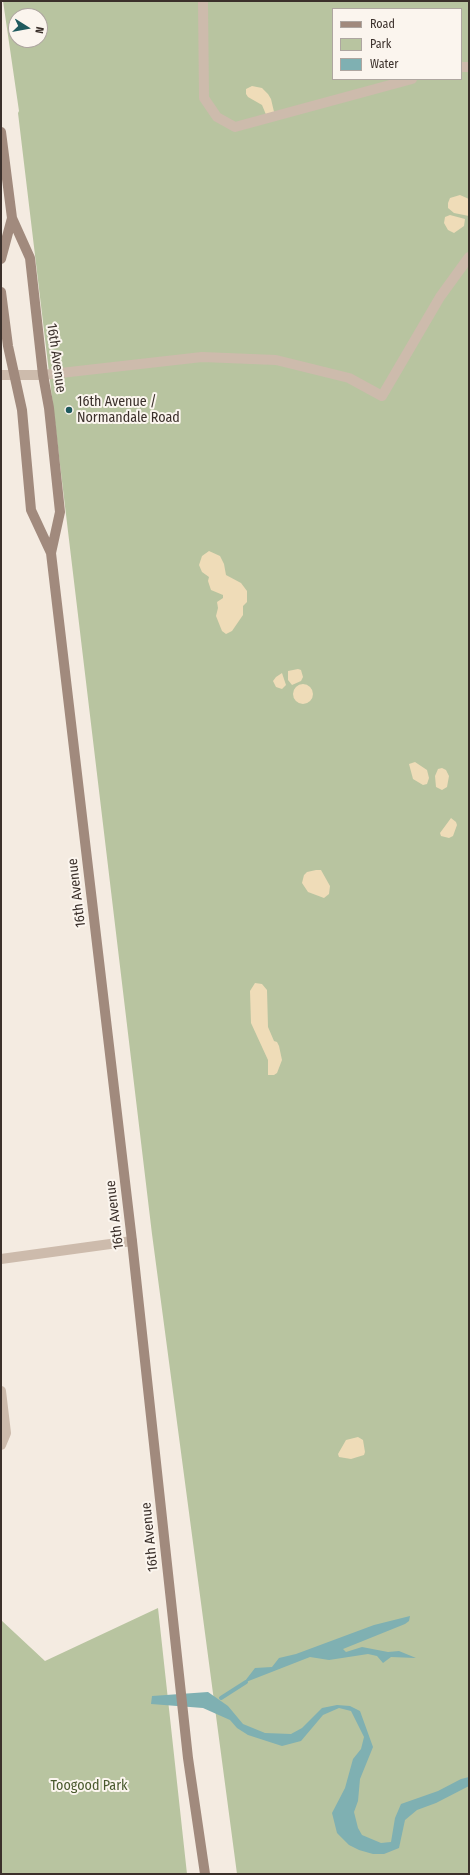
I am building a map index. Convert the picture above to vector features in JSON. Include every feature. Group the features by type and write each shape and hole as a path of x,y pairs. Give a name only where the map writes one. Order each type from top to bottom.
{"main road":[{"name":"16th Avenue","path":"1,132 12,218 30,258 43,375 49,408 60,512 52,553 132,1241 185,1730 205,1874"},
{"name":"16th Avenue","path":"1,259 12,218"},
{"name":"16th Avenue","path":"1,292 8,346 22,410 31,510 52,553"}],"street":[{"path":"203,1 204,98 218,117 235,127 408,80"},
{"path":"1,375 43,375 202,357 276,360 349,378 382,396 440,297 469,257"},
{"path":"1,1259 132,1241"},
{"path":"1,1391 6,1433 1,1445"}],"green space":[{"path":"3,1 469,1 469,1874 237,1874 152,1234 18,113 19,111 10,48 48,48 48,8 8,8 8,35"},
{"name":"Toogood Park","path":"158,1608 187,1874 1,1874 1,1620 45,1661"}],"sand":[{"path":"252,86 262,88 268,94 271,99 275,116 267,117 262,105 248,97 246,94 246,89"},
{"path":"460,195 469,199 469,216 454,213 448,208 450,198"},
{"path":"450,215 465,219 464,226 454,233 448,230 444,223 445,217"},
{"path":"209,551 220,556 224,564 226,575 241,583 247,591 247,602 243,606 243,615 232,631 226,634 222,631 216,616 218,608 217,602 223,598 223,595 211,590 208,581 209,577 202,572 199,565 202,556"},
{"path":"298,669 301,670 303,677 301,681 292,685 288,680 288,671"},
{"path":"282,673 286,685 282,689 276,687 273,681"},
{"path":"303,684 310,687 313,694 310,701 303,704 296,701 293,694 296,687"},
{"path":"415,762 427,770 429,778 427,784 423,785 413,779 409,764"},
{"path":"442,768 446,770 449,776 447,787 442,790 436,787 435,776 438,769"},
{"path":"451,818 457,825 453,836 449,838 441,836 440,833"},
{"path":"321,870 330,886 329,894 324,898 308,892 302,883 304,875 307,872"},
{"path":"255,983 262,984 267,990 268,1027 274,1041 277,1042 279,1046 282,1060 277,1073 274,1075 268,1075 268,1060 251,1023 250,991"},
{"path":"358,1437 363,1440 364,1455 351,1459 339,1457 338,1454 346,1440"}],"water":[{"path":"410,1616 409,1621 405,1624 343,1649 346,1652 362,1647 388,1652 399,1651 416,1658 391,1657 383,1663 377,1656 368,1654 329,1660 310,1657 246,1682 245,1681 255,1668 272,1667 279,1658 296,1654 374,1625"},
{"path":"208,1692 228,1706 243,1724 265,1733 291,1734 302,1728 322,1708 337,1705 350,1706 360,1711 373,1747 360,1779 358,1801 354,1812 358,1828 362,1835 381,1843 391,1842 395,1818 401,1804 438,1791 461,1779 469,1777 469,1786 436,1803 417,1810 405,1820 399,1848 384,1854 373,1854 359,1850 349,1845 337,1833 332,1813 345,1788 353,1759 361,1749 364,1737 351,1711 339,1708 323,1715 301,1741 282,1746 248,1735 237,1728 230,1720 203,1708 151,1704 152,1696"}],"waterway":[{"path":"221,1698 246,1682"}],"place":[{"name":"16th Avenue / Normandale Road","path":"69,410"}]}
